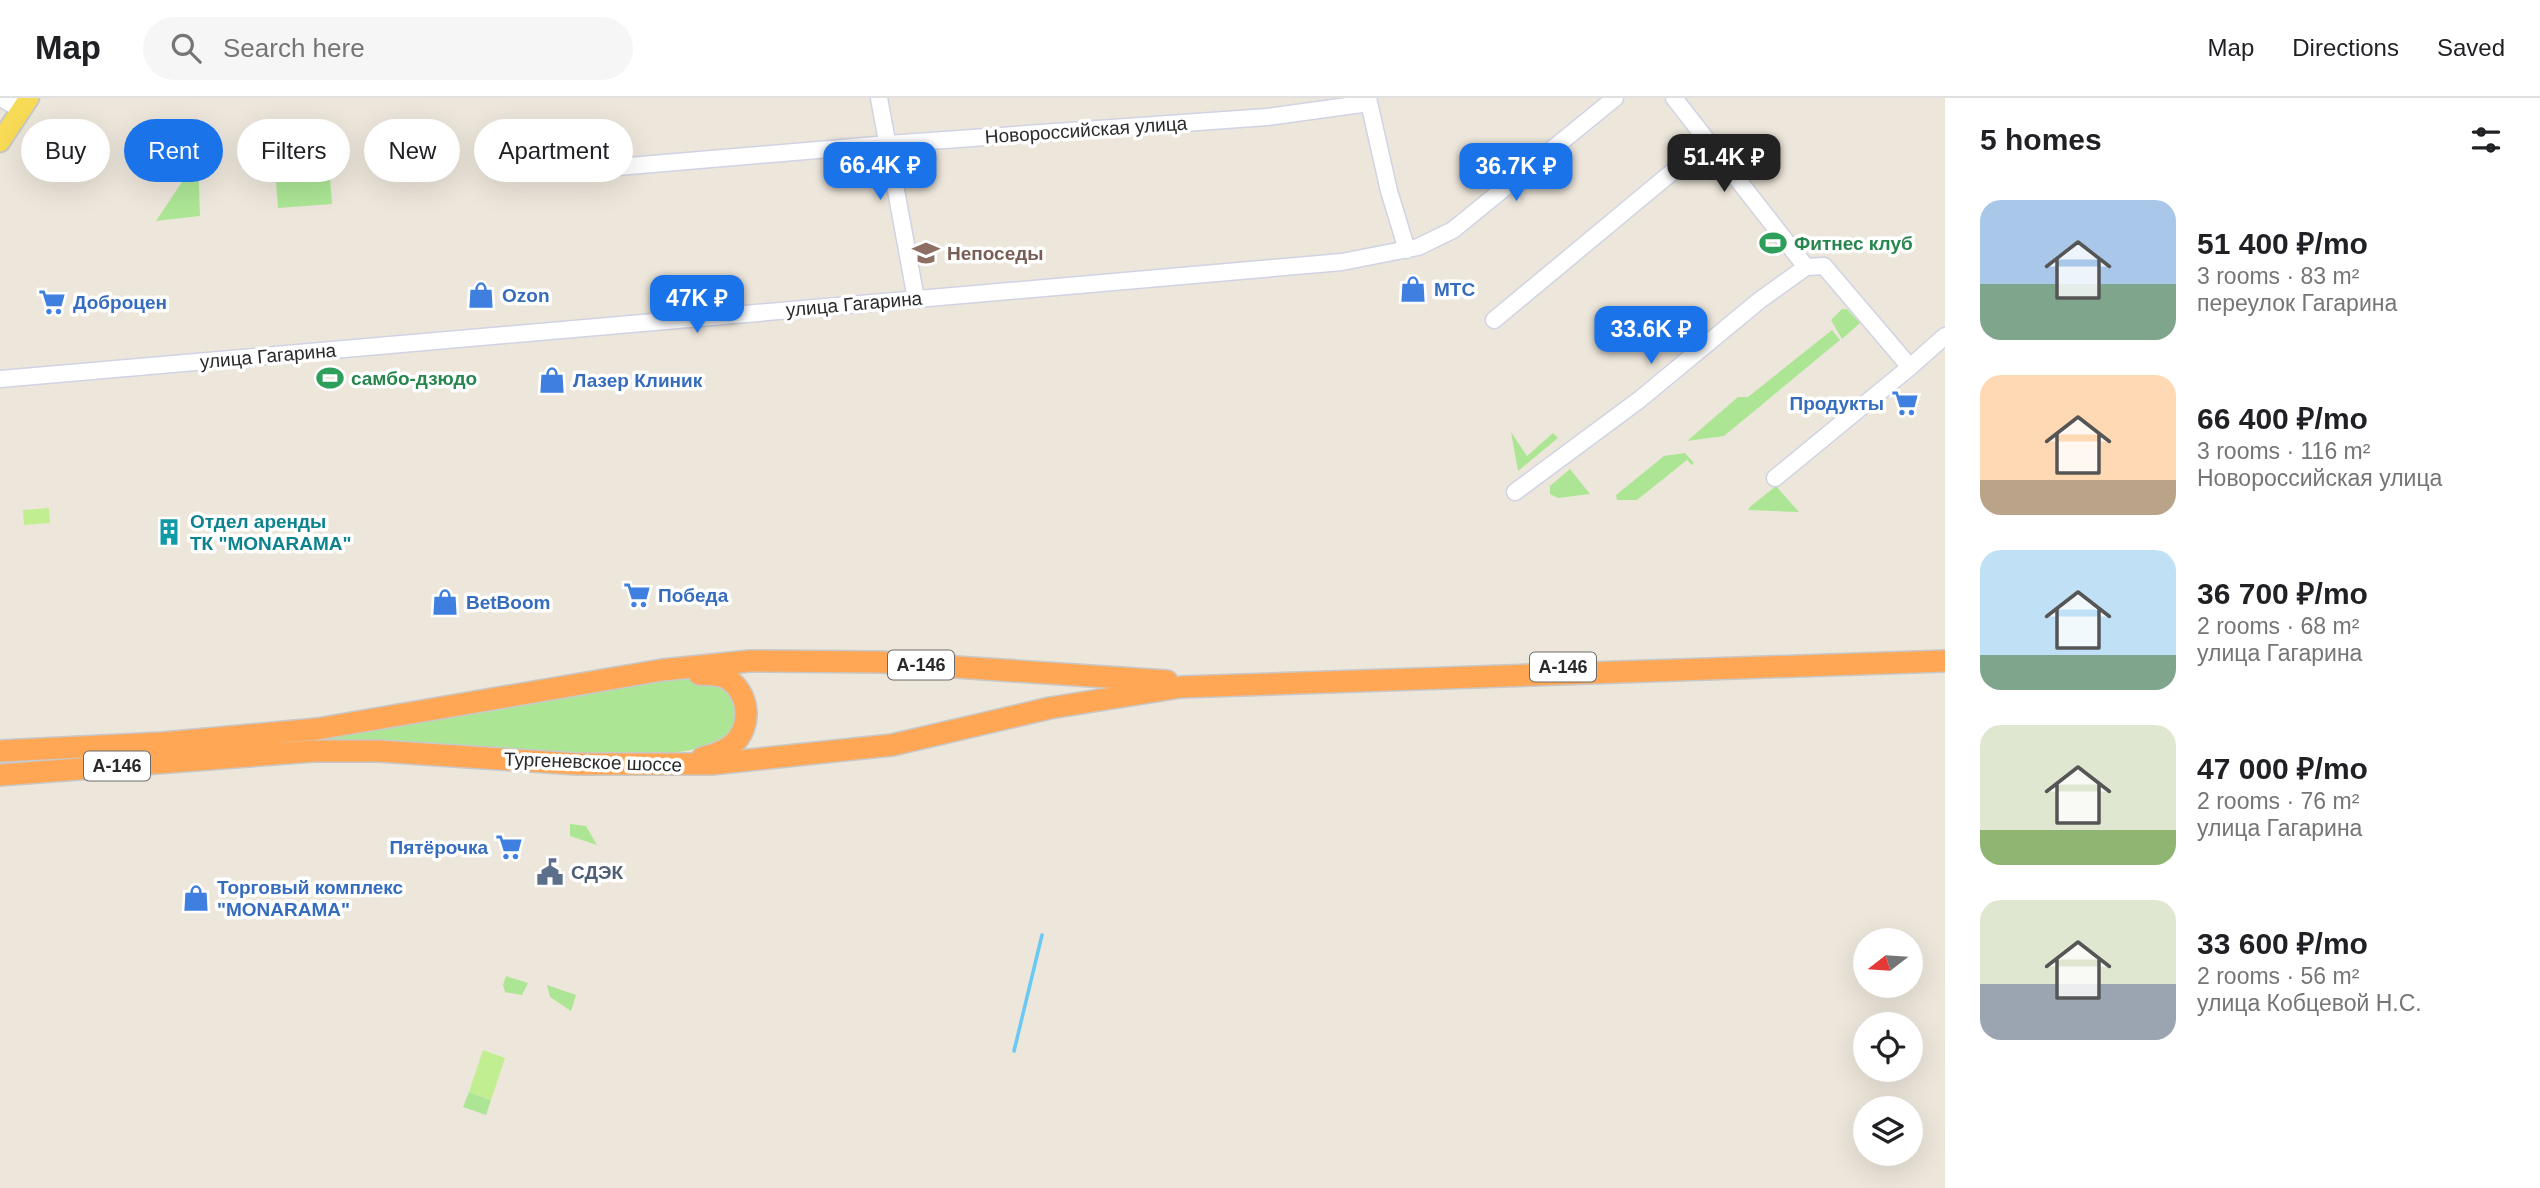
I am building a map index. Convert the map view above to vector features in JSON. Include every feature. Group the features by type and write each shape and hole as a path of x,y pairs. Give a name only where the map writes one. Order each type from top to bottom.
{"highway":[{"name":"А-146","path":"1181,685 1945,653"},
{"name":"А-146","path":"0,751 162,743 317,730 662,670 750,661 880,663 1181,685 1945,661"},
{"name":"А-146","path":"662,670 725,677 740,690 747,708 744,728 734,743 721,752 677,765"},
{"name":"Тургеневское шоссе","path":"0,775 314,751 378,751 577,764 677,765 786,758 892,745 1050,708 1181,685"}],"main road":[{"path":"0,142 25,104"}],"street":[{"path":"1,98 25,104"},
{"path":"879,98 916,299"},
{"name":"улица Гагарина","path":"0,379 1342,262 1407,250 1435,241 1453,230 1615,98"},
{"path":"1674,98 1806,267"},
{"path":"1368,100 1389,191 1407,250"},
{"name":"Новороссийская улица","path":"633,166 1267,117 1368,100"},
{"path":"1494,320 1707,143"},
{"path":"1515,492 1639,400 1760,300 1806,267 1824,266 1910,367"},
{"path":"1775,478 1945,336"}],"green space":[{"path":"182,182 199,182 200,216 156,221"},
{"path":"276,182 330,182 332,204 278,208"},
{"path":"1842,309 1847,309 1860,323 1842,339 1831,320"},
{"path":"1832,330 1840,340 1724,436 1687,441 1738,397 1748,397"},
{"path":"1511,432 1527,456 1553,433 1558,438 1518,471"},
{"path":"1685,453 1694,463 1692,465 1687,460 1637,500 1617,500 1616,495 1664,456"},
{"path":"1570,469 1590,494 1558,498 1550,494 1550,486"},
{"path":"1776,486 1799,512 1748,510 1751,506"},
{"path":"49,508 50,523 24,525 23,510"},
{"path":"686,678 723,684 742,709 730,739 683,751 633,755 313,739 600,689"},
{"path":"570,824 586,826 597,845 570,836"},
{"path":"506,976 528,983 522,995 505,992 503,985"},
{"path":"547,985 576,995 571,1011 550,997"},
{"path":"483,1050 505,1058 491,1100 469,1092"},
{"path":"469,1092 491,1100 486,1115 463,1107"}],"waterway":[{"path":"1014,1051 1042,935"}],"place":[{"name":"Фитнес клуб","path":"1773,243"},
{"name":"Непоседы","path":"926,253"},
{"name":"МТС","path":"1413,289"},
{"name":"Ozon","path":"481,295"},
{"name":"Доброцен","path":"52,302"},
{"name":"самбо-дзюдо","path":"330,378"},
{"name":"Лазер Клиник","path":"552,380"},
{"name":"Продукты","path":"1905,403"},
{"name":"Отдел аренды ТК \"MONARAMA\"","path":"169,532"},
{"name":"Победа","path":"637,595"},
{"name":"BetBoom","path":"445,602"},
{"name":"Пятёрочка","path":"509,847"},
{"name":"СДЭК","path":"550,872"},
{"name":"Торговый комплекс \"MONARAMA\"","path":"196,898"}]}
